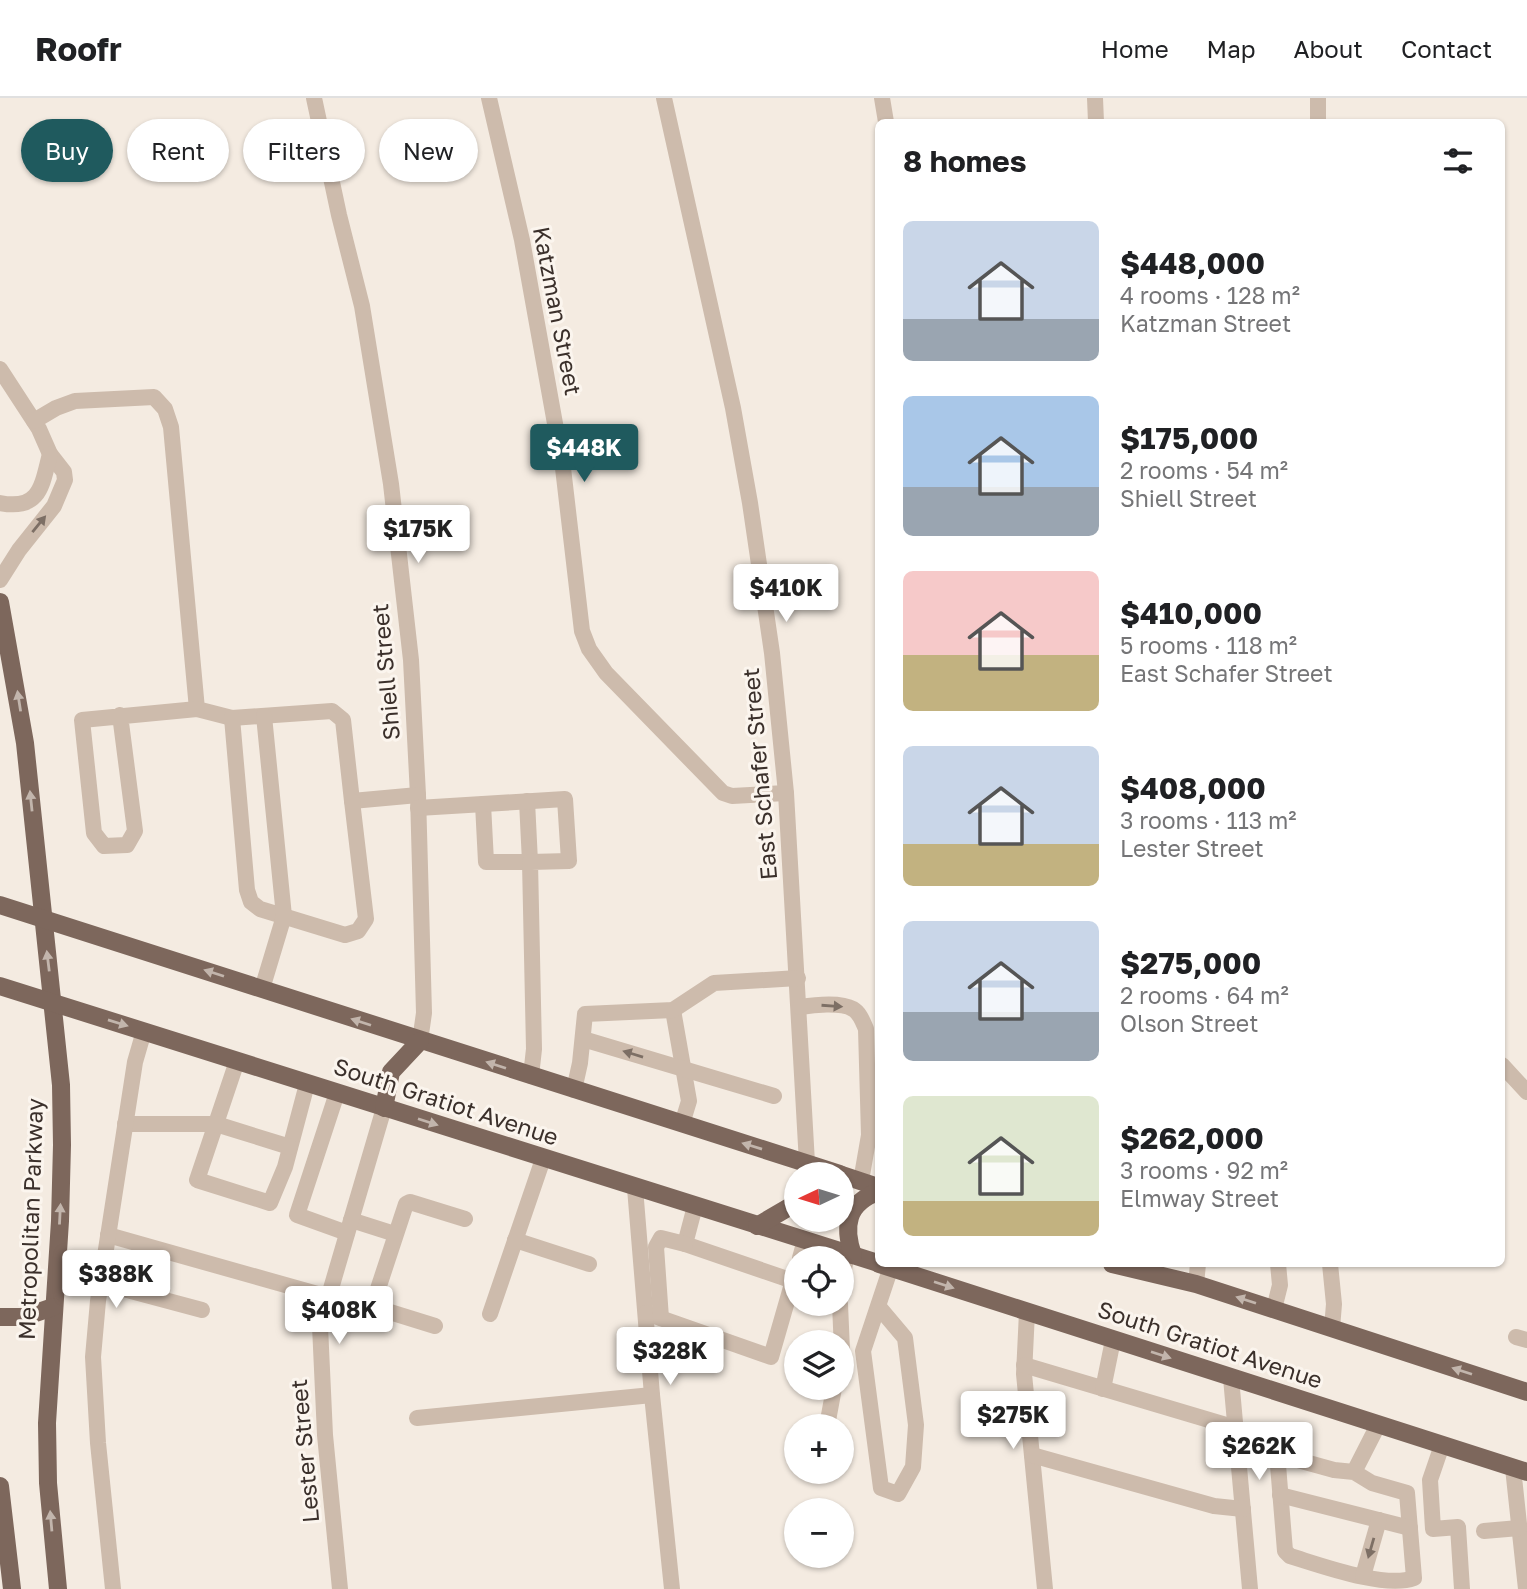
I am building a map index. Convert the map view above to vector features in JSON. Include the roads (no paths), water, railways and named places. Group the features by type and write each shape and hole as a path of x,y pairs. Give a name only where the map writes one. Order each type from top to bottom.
{"main road":[{"name":"Metropolitan Parkway","path":"0,602 6,655 26,753 61,1085 60,1221 47,1397 47,1452 58,1589"},
{"path":"0,905 682,1124 788,1162"},
{"name":"South Gratiot Avenue","path":"0,986 824,1246"},
{"path":"384,1108 391,1072 420,1041"},
{"path":"849,1246 847,1226 850,1215 858,1204 870,1195 873,1187 854,1180"},
{"path":"757,1226 784,1209"},
{"name":"South Gratiot Avenue","path":"854,1255 875,1262"},
{"name":"South Gratiot Avenue","path":"889,1267 1520,1470"},
{"name":"South Gratiot Avenue","path":"1138,1267 1527,1392"},
{"path":"0,1317 24,1317 53,1307"},
{"path":"0,1486 12,1589"}],"street":[{"name":"Shiell Street","path":"314,98 362,306 391,485 411,660 424,1013 420,1041"},
{"name":"Katzman Street","path":"489,98 522,240 564,468 582,631 589,649 606,673 723,793 732,796 786,793"},
{"name":"East Schafer Street","path":"664,98 733,408 772,653 786,793 807,1162"},
{"path":"882,98 886,119"},
{"path":"1095,98 1096,119"},
{"path":"1318,98 1318,119"},
{"path":"0,369 34,421 50,454 64,472 63,488 54,506 19,550 0,580"},
{"path":"34,421 64,404 88,399 154,397 166,409 171,427 197,709"},
{"path":"0,503 16,505 32,499 44,482 50,454"},
{"path":"120,715 135,831 127,845 104,846 94,833 82,720 120,715 197,709 232,718 332,711 343,720 366,919 358,931 345,935 260,909 251,902 247,890 232,718"},
{"path":"262,989 284,916 264,716"},
{"path":"352,800 483,804 565,799 569,861 486,862 483,804"},
{"path":"527,801 534,1049 531,1076"},
{"path":"574,1090 585,1014 673,1010 714,983 798,978"},
{"path":"800,1007 831,1005 853,1008 866,1029 873,1187"},
{"path":"673,1010 689,1101 682,1124"},
{"path":"113,1589 93,1385 93,1357 101,1283 125,1124 135,1062 144,1031"},
{"path":"583,1039 774,1096"},
{"path":"237,1061 197,1180 270,1203 285,1167 307,1084"},
{"path":"1505,1068 1527,1092"},
{"path":"337,1093 297,1215 395,1234"},
{"name":"Lester Street","path":"340,1589 325,1435 320,1336 328,1297 384,1108"},
{"path":"125,1124 215,1124 289,1147"},
{"path":"490,1314 542,1158"},
{"path":"635,1188 648,1247 653,1316 652,1395 672,1589"},
{"path":"435,1326 374,1305 405,1206 410,1202 465,1219"},
{"path":"685,1244 695,1206"},
{"path":"108,1234 328,1297"},
{"path":"648,1247 661,1238 784,1273"},
{"path":"514,1240 589,1264"},
{"path":"803,1246 805,1240"},
{"path":"878,1306 905,1338 916,1425 913,1467 898,1494 881,1488 863,1351 878,1306 883,1267"},
{"path":"1196,1284 1198,1267"},
{"path":"1274,1309 1280,1285 1279,1267"},
{"path":"1330,1267 1334,1304 1332,1328"},
{"path":"101,1283 202,1310"},
{"path":"1027,1312 1024,1365 1045,1589"},
{"path":"653,1316 771,1357 784,1313"},
{"path":"1104,1389 1113,1340"},
{"path":"1024,1365 1236,1428"},
{"path":"1231,1378 1250,1589"},
{"path":"417,1418 652,1395"},
{"path":"1354,1472 1378,1425"},
{"path":"1421,1529 1407,1493 1371,1483 1354,1472 1334,1470 1282,1457 1278,1465 1283,1543 1290,1556 1395,1582 1414,1578 1430,1480 1442,1445"},
{"path":"1032,1455 1214,1506 1243,1508"},
{"path":"1520,1470 1519,1528 1526,1589"},
{"path":"1280,1495 1421,1529 1458,1527 1462,1589"},
{"path":"1363,1576 1379,1520"},
{"path":"1484,1531 1519,1528"}]}
